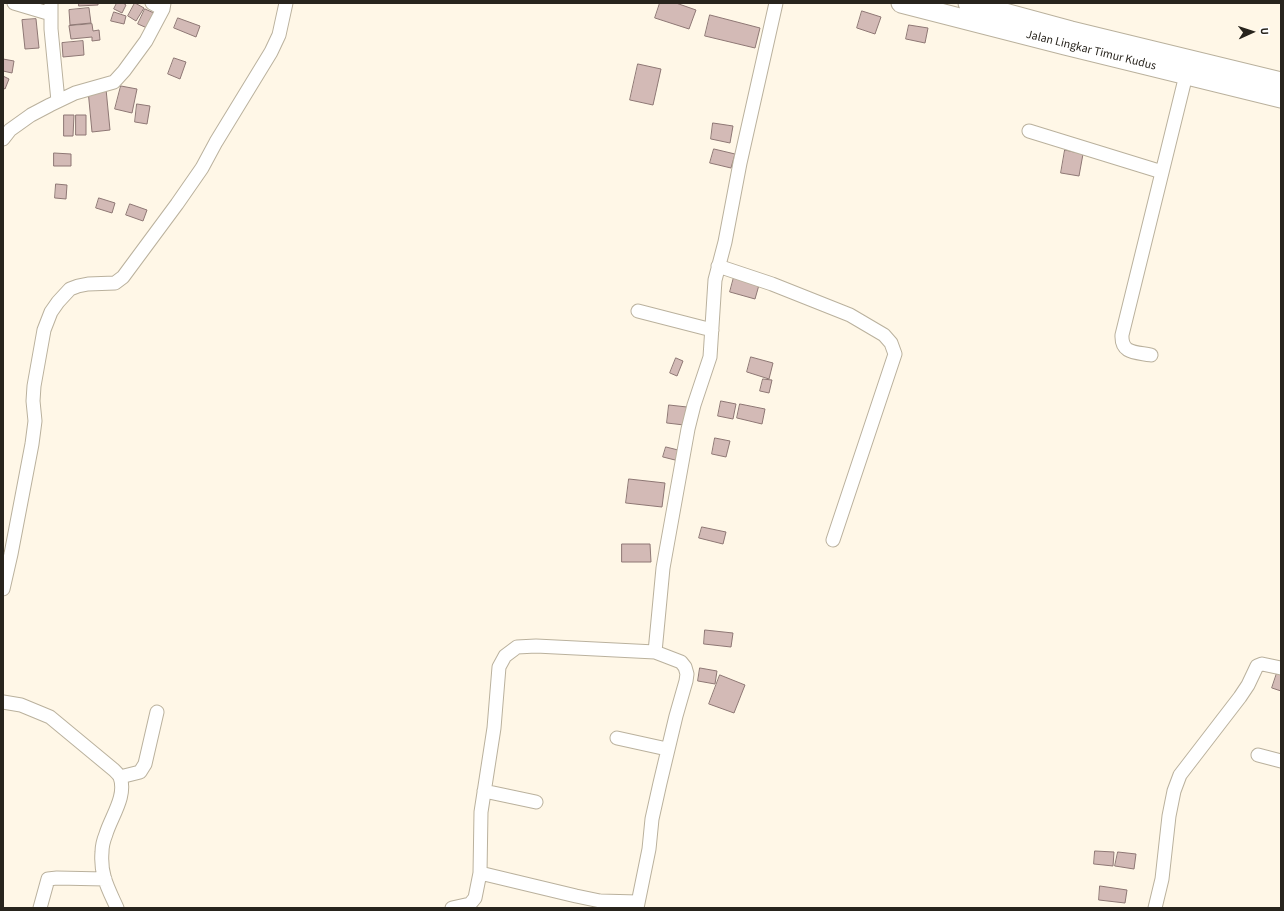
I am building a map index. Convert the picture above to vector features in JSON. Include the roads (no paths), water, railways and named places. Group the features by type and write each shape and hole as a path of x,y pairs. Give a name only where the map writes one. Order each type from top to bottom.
{"highway":[{"name":"Jalan Lingkar Timur Kudus","path":"902,3 1186,74 1229,77"},
{"name":"Jalan Lingkar Timur Kudus","path":"968,3 1260,85 1281,98"},
{"name":"Jalan Lingkar Timur Kudus","path":"1260,85 1281,82"}],"street":[{"path":"14,3 51,8 58,101"},
{"path":"3,589 32,444 35,422 33,401 34,386 44,330 51,312 70,289 88,284 115,283 123,277 202,168 216,142 271,52 279,35 286,3"},
{"path":"655,652 663,568 688,429 694,405 710,357 715,280 725,242 740,163 776,3"},
{"path":"3,139 10,130 31,115 58,101 76,93 114,82 124,72 146,41 160,5"},
{"path":"1151,355 1127,350 1122,342 1122,335 1186,74"},
{"path":"1029,131 1162,172"},
{"path":"718,266 772,284 850,315 884,335 891,343 895,354 833,540"},
{"path":"638,311 712,330"},
{"path":"452,908 470,904 475,898 480,873 481,812 494,728 499,667 505,656 517,648 536,646 655,652 681,662 685,667 687,674 667,750 652,819 649,849 638,905 600,901 480,873"},
{"path":"1155,908 1162,879 1168,816 1174,791 1180,775 1240,697 1258,666 1262,664 1281,668"},
{"path":"3,702 21,706 50,718 114,770 120,777 120,796 105,834 102,852 102,869 111,897 118,908"},
{"path":"120,777 140,772 145,764 157,712"},
{"path":"617,738 667,750"},
{"path":"1258,755 1281,761"},
{"path":"484,791 536,802"},
{"path":"40,908 48,879 105,879"}]}
